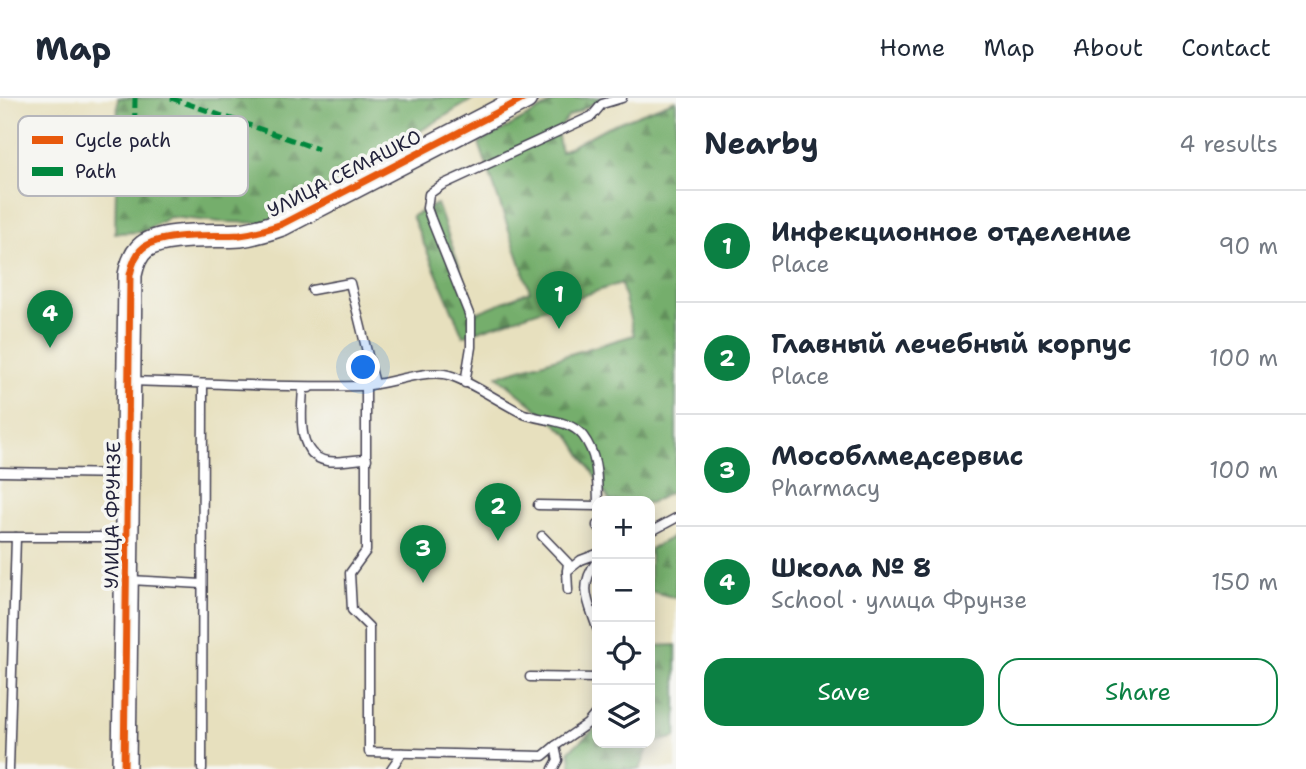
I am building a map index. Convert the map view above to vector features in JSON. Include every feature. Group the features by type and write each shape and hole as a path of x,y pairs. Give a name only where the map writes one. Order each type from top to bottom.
{"street":[{"name":"УЛИЦА СЕМАШКО","path":"134,262 143,247 155,241 192,236 239,235 282,225 525,98"},
{"name":"УЛИЦА ФРУНЗЕ","path":"124,769 130,275 134,262"}],"lane":[{"path":"465,383 471,347 471,319 430,219 427,208 429,194 442,185 592,116 602,104 622,98"},
{"path":"312,290 350,283 370,385 366,551 350,573 352,610 369,627 369,752 543,756 592,718"},
{"path":"129,381 312,387 370,385 433,373 448,374 508,407 565,424 581,432 594,454 597,496"},
{"path":"202,769 204,385"},
{"path":"312,387 303,388 303,436 312,453 326,461 367,459"},
{"path":"0,472 129,474"},
{"path":"538,505 592,504"},
{"path":"655,529 676,518"},
{"path":"542,536 568,563 568,590"},
{"path":"0,537 128,537"},
{"path":"9,769 16,537"},
{"path":"567,571 592,556"},
{"path":"592,568 587,574 585,592 592,613"},
{"path":"127,580 202,584"},
{"path":"530,677 592,678"},
{"path":"553,769 558,760 555,746"},
{"path":"391,769 402,753"}],"green space":[{"path":"118,98 475,98 267,223 170,217 143,232 115,233 116,196 248,196 248,116 118,116"},
{"path":"561,98 603,98 568,117 557,132 561,152 607,127 676,100 676,490 655,500 655,496 607,496 570,436 497,376 634,335 621,283 463,336 412,216 437,204 476,313 530,291 479,143"},
{"path":"676,535 676,598 655,592 655,546"},
{"path":"676,645 676,737 655,743 655,685 655,646"},
{"path":"592,731 592,748 648,748 640,769 572,769 569,751"}],"marked path":[{"path":"135,98 135,116"},
{"path":"171,98 223,116"},
{"path":"248,125 318,149"}],"cycle path":[{"path":"124,769 130,275 137,256 144,247 164,239 240,235 282,224 525,98"}],"place":[{"name":"Инфекционное отделение","path":"559,329"},
{"name":"Школа № 8","path":"50,348"},
{"name":"Главный лечебный корпус","path":"498,541"},
{"name":"Мособлмедсервис","path":"423,583"}]}
